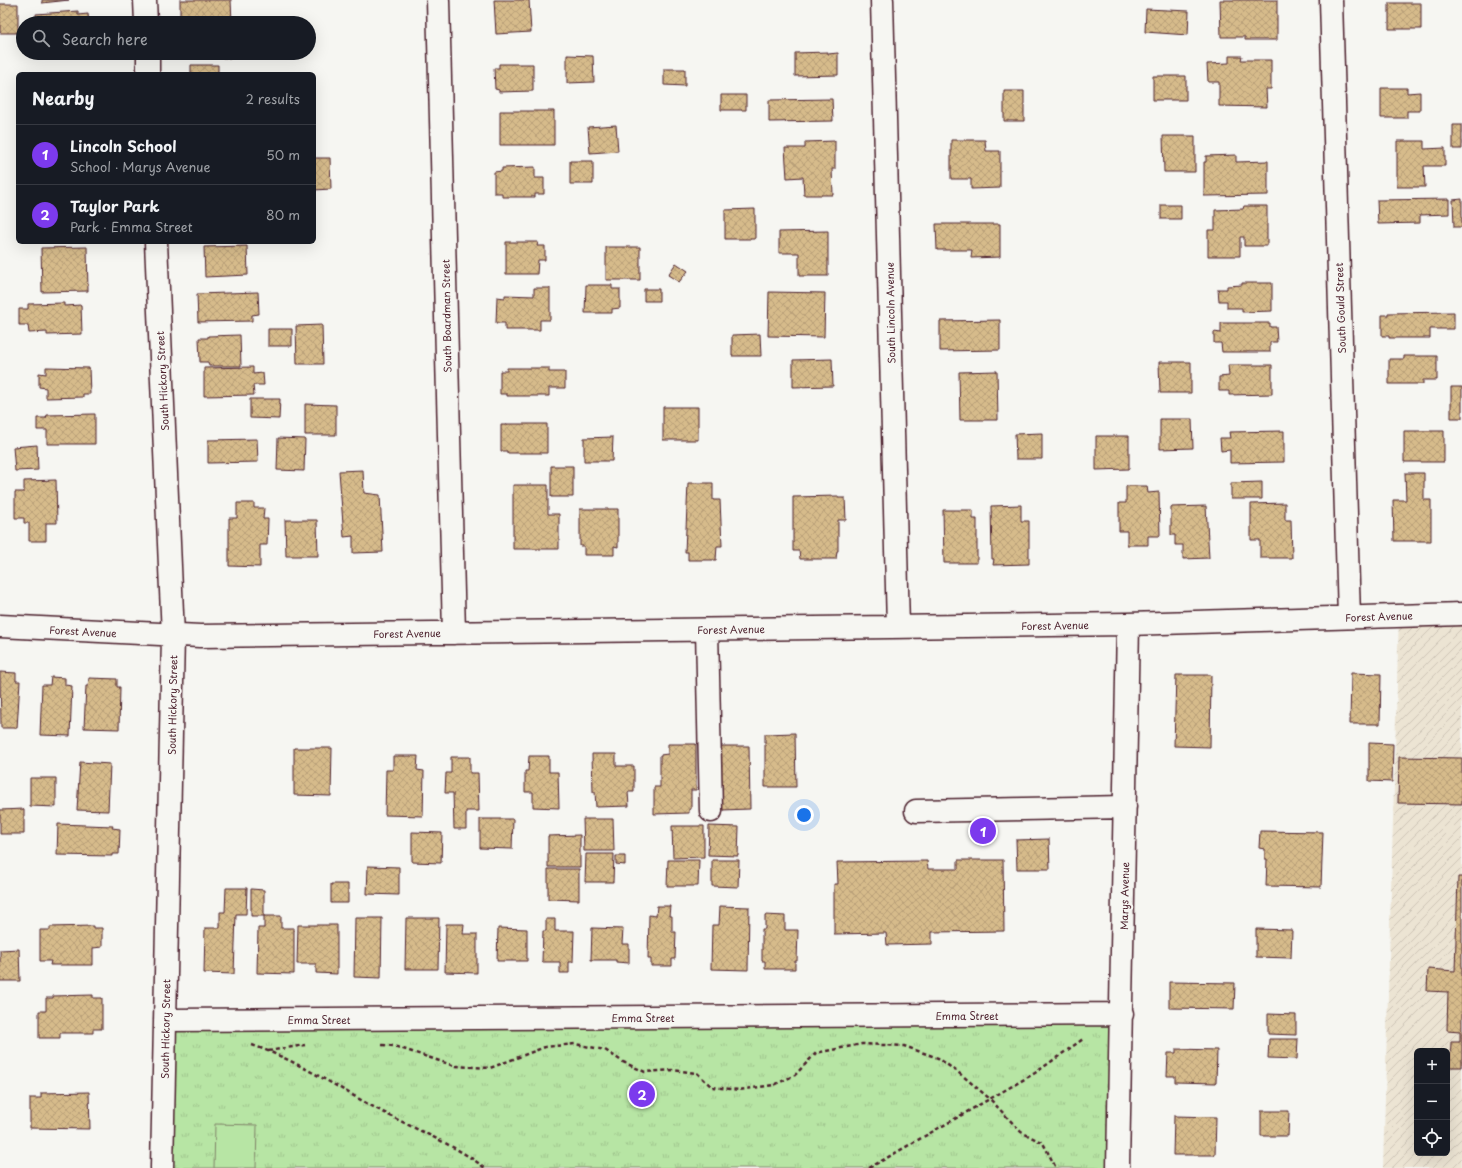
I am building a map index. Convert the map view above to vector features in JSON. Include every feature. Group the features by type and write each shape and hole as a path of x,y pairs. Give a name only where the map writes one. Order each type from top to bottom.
{"street":[{"path":"145,0 146,16"},
{"name":"South Boardman Street","path":"438,0 454,633"},
{"name":"South Lincoln Avenue","path":"882,0 898,627"},
{"name":"South Gould Street","path":"1331,0 1349,617"},
{"path":"148,60 148,72"},
{"name":"South Hickory Street","path":"156,244 173,636 162,1168"},
{"name":"Forest Avenue","path":"0,626 173,636 1128,624 1462,614"},
{"name":"Marys Avenue","path":"1118,1168 1128,624"},
{"path":"707,630 711,811"},
{"path":"916,811 1125,807"},
{"name":"Emma Street","path":"165,1020 1122,1014"}],"path":[{"path":"869,1168 1035,1073 1090,1034 1091,1014"},
{"path":"248,1043 268,1050 298,1064 382,1112 460,1152 485,1168"},
{"path":"380,1044 394,1046 455,1066 490,1068 545,1047 576,1044 605,1050 623,1062 645,1072 672,1070 697,1073 712,1087 739,1090 774,1085 795,1075 816,1053 862,1044 904,1046 938,1058 990,1099 1021,1132 1043,1142 1056,1168"},
{"path":"268,1050 308,1045"}],"shaded area":[{"path":"1399,614 1462,614 1462,1168 1383,1168"}],"green space":[{"path":"1122,1014 1118,1168 162,1168 165,1020"},
{"path":"215,1124 257,1125 256,1168 214,1168"}],"building":[{"path":"42,0 69,0 42,3"},
{"path":"180,0 231,0 232,16 180,16"},
{"path":"494,0 529,0 531,32 496,34"},
{"path":"1220,0 1277,0 1277,40 1245,40 1245,37 1221,37"},
{"path":"1389,3 1421,3 1421,29 1389,29"},
{"path":"0,4 18,4 16,33 0,33"},
{"path":"1146,9 1189,11 1188,35 1145,32"},
{"path":"78,11 78,15 88,14 88,16 36,16 36,14"},
{"path":"828,52 828,54 838,53 838,75 795,76 795,53"},
{"path":"567,55 593,56 594,82 567,83"},
{"path":"1229,56 1242,56 1241,60 1271,60 1271,89 1266,89 1267,107 1219,106 1219,82 1208,82 1207,64 1229,63"},
{"path":"499,64 533,64 533,91 499,92 499,90 495,89 494,68 499,68"},
{"path":"191,65 218,65 218,72 191,72"},
{"path":"664,69 685,69 685,86 664,85"},
{"path":"1153,76 1186,76 1186,100 1153,100"},
{"path":"1381,88 1407,88 1407,93 1420,92 1420,111 1407,111 1407,118 1381,118"},
{"path":"1004,91 1024,91 1024,121 1004,121"},
{"path":"721,95 746,95 746,110 721,110"},
{"path":"832,99 833,121 769,122 769,100"},
{"path":"500,111 554,111 554,145 500,145"},
{"path":"616,125 618,151 590,153 588,127"},
{"path":"1453,125 1462,125 1462,149 1453,149"},
{"path":"1163,136 1195,136 1195,172 1164,172"},
{"path":"951,140 985,140 986,151 1000,151 1000,188 971,189 971,179 951,179"},
{"path":"835,141 835,169 832,169 833,195 804,195 803,177 787,178 785,148 805,148 805,142"},
{"path":"1397,141 1424,141 1424,149 1445,148 1445,166 1424,166 1425,187 1397,187"},
{"path":"1236,155 1236,162 1268,161 1268,195 1204,196 1204,162 1206,162 1206,156"},
{"path":"316,158 330,158 331,189 316,190"},
{"path":"570,161 593,161 593,184 570,184"},
{"path":"535,167 535,178 544,178 544,194 535,194 535,197 502,197 502,193 494,193 494,172 502,171 502,168"},
{"path":"1449,199 1449,214 1420,215 1420,223 1378,224 1377,200"},
{"path":"1462,199 1462,227 1454,227 1453,200"},
{"path":"1161,205 1181,205 1181,219 1161,219"},
{"path":"1244,206 1267,206 1267,246 1244,246 1244,237 1240,237 1240,256 1208,256 1208,230 1215,230 1215,210 1243,209"},
{"path":"755,209 755,239 725,239 725,210"},
{"path":"936,224 1000,224 1000,257 971,258 972,250 937,250"},
{"path":"828,231 828,276 799,276 799,253 779,253 779,232"},
{"path":"506,242 538,242 537,246 545,246 545,260 538,260 537,274 506,274"},
{"path":"247,246 248,275 205,277 204,247"},
{"path":"87,247 88,291 42,292 41,248"},
{"path":"606,247 640,247 640,280 606,280"},
{"path":"676,263 688,271 679,282 668,275"},
{"path":"1242,283 1272,283 1272,311 1242,312 1242,308 1227,308 1227,301 1219,301 1218,289 1227,289 1227,286 1242,285"},
{"path":"586,285 612,285 612,289 620,289 620,308 612,309 612,313 585,313"},
{"path":"534,288 550,288 550,320 540,320 540,330 505,330 505,323 496,323 497,297 505,298 505,295 534,296"},
{"path":"644,289 659,289 659,301 644,301"},
{"path":"258,292 259,314 252,315 252,321 198,322 197,294"},
{"path":"769,292 825,293 824,337 768,336"},
{"path":"64,303 64,306 81,305 82,334 47,335 47,332 29,333 28,325 19,325 19,309 28,309 28,304"},
{"path":"1454,312 1454,329 1430,329 1430,338 1389,338 1389,336 1382,336 1382,315 1388,315 1388,313"},
{"path":"1000,320 1000,350 940,351 940,321"},
{"path":"1221,323 1270,323 1270,327 1276,327 1277,342 1270,342 1270,352 1222,352 1221,343 1214,343 1214,332 1221,333"},
{"path":"322,325 323,364 297,364 296,326"},
{"path":"268,329 292,329 292,346 268,346"},
{"path":"760,334 761,356 732,356 732,335"},
{"path":"240,335 241,366 209,366 208,362 200,362 199,338 208,338 208,336"},
{"path":"1404,356 1437,356 1437,380 1423,380 1423,384 1389,384 1389,359 1404,359"},
{"path":"832,359 833,386 793,387 793,360"},
{"path":"1159,362 1191,362 1191,393 1160,393"},
{"path":"1228,365 1272,365 1272,394 1229,395 1229,391 1219,391 1219,377 1229,376"},
{"path":"46,367 89,368 90,394 83,394 83,397 46,398 46,388 39,387 39,373 46,374"},
{"path":"253,367 253,374 263,373 264,385 253,385 254,395 204,396 204,368"},
{"path":"507,368 549,368 549,372 565,372 565,388 549,388 549,396 507,396 507,394 500,394 500,371 507,371"},
{"path":"997,371 998,420 960,420 959,372"},
{"path":"1451,387 1462,387 1462,418 1451,418"},
{"path":"250,399 280,399 279,419 250,418"},
{"path":"305,404 336,405 336,435 305,435"},
{"path":"663,407 698,407 698,440 663,440"},
{"path":"95,414 95,444 47,444 47,430 37,430 37,418 46,418 47,415"},
{"path":"1160,419 1192,419 1193,448 1160,449"},
{"path":"547,424 547,453 507,453 507,451 501,451 501,425"},
{"path":"1284,431 1284,462 1230,463 1230,450 1221,451 1220,438 1230,438 1229,432"},
{"path":"1404,431 1444,431 1444,462 1404,462"},
{"path":"1042,433 1042,459 1016,459 1015,434"},
{"path":"1096,436 1129,436 1129,469 1096,470"},
{"path":"613,437 612,461 584,461 584,438"},
{"path":"278,438 305,439 304,471 277,470"},
{"path":"257,439 258,462 208,463 208,440"},
{"path":"37,445 38,470 15,471 13,447"},
{"path":"551,466 573,466 573,497 551,497"},
{"path":"363,470 364,493 380,495 383,552 353,553 353,536 344,537 339,471"},
{"path":"1405,473 1424,473 1424,500 1431,500 1431,541 1394,541 1393,500 1406,500"},
{"path":"56,480 57,523 46,523 46,541 29,541 29,523 24,523 24,518 15,518 15,492 24,492 24,481"},
{"path":"1262,482 1262,499 1231,499 1231,483"},
{"path":"688,483 713,483 713,500 720,500 722,546 717,546 716,560 688,560 688,552 685,552"},
{"path":"513,485 548,485 548,514 559,514 559,549 513,549"},
{"path":"1126,486 1147,486 1148,493 1159,492 1160,536 1148,536 1148,545 1127,545 1127,531 1119,531 1119,503 1126,503"},
{"path":"838,496 838,498 845,498 846,520 838,520 838,551 836,559 800,559 799,551 793,551 793,497"},
{"path":"237,503 254,503 254,508 264,508 263,519 268,519 267,545 260,545 260,567 229,566 229,518 237,518"},
{"path":"1285,503 1285,520 1291,520 1292,558 1260,558 1260,540 1251,540 1251,504"},
{"path":"1021,505 1021,521 1029,521 1029,564 993,565 994,559 992,559 991,506"},
{"path":"1206,506 1209,558 1183,559 1183,545 1175,545 1175,535 1171,535 1171,507"},
{"path":"580,509 618,509 618,547 614,546 614,555 584,555 584,546 580,546"},
{"path":"943,510 973,510 973,519 977,519 977,563 944,563"},
{"path":"285,520 317,520 318,556 286,556"},
{"path":"0,672 16,673 16,681 20,681 17,728 1,728"},
{"path":"1351,673 1381,674 1380,724 1350,724"},
{"path":"1176,675 1211,675 1210,747 1174,746"},
{"path":"51,677 65,678 65,685 72,686 70,736 40,735 42,685 50,685"},
{"path":"89,678 117,679 117,687 120,687 119,729 84,728 86,686 88,686"},
{"path":"795,733 796,787 765,787 765,734"},
{"path":"1369,743 1393,744 1392,782 1369,781"},
{"path":"668,744 696,744 696,790 691,790 691,809 689,809 689,813 654,814 654,787 660,787 660,755 668,754"},
{"path":"717,746 749,746 750,809 722,810 722,787 717,787"},
{"path":"294,748 332,748 331,796 294,795"},
{"path":"592,754 616,754 616,766 634,766 634,792 628,792 629,806 596,807 595,792 593,792"},
{"path":"393,756 418,756 417,770 424,771 423,816 385,815 386,770 393,770"},
{"path":"529,756 549,756 549,772 558,772 559,808 533,807 533,792 525,792 525,771 528,771"},
{"path":"451,757 470,757 470,773 478,773 479,811 466,811 466,829 454,829 453,793 445,793 446,773 451,773"},
{"path":"1399,757 1462,758 1462,804 1398,803"},
{"path":"80,762 110,764 108,811 77,810"},
{"path":"30,778 56,778 56,807 30,806"},
{"path":"24,809 24,834 0,834 0,810"},
{"path":"480,819 513,819 512,849 480,848"},
{"path":"583,819 613,819 614,851 584,851"},
{"path":"58,824 113,826 112,828 120,829 119,854 112,854 112,856 57,855"},
{"path":"672,826 704,826 704,857 673,858"},
{"path":"709,826 739,827 738,856 708,855"},
{"path":"1260,831 1323,832 1321,887 1266,886 1267,859 1265,859 1265,849 1259,848"},
{"path":"412,832 442,833 441,863 412,862"},
{"path":"580,835 580,867 548,867 548,836"},
{"path":"1049,839 1050,869 1017,869 1016,840"},
{"path":"586,854 614,854 613,882 585,882"},
{"path":"616,856 625,856 625,865 616,864"},
{"path":"668,860 699,860 698,886 667,886"},
{"path":"712,860 739,860 738,887 712,886"},
{"path":"958,860 1003,860 1004,931 932,932 932,944 887,945 886,933 834,934 834,884 838,884 837,862 927,861 928,869 958,869"},
{"path":"368,866 399,867 399,895 367,894"},
{"path":"548,869 579,869 579,900 548,899"},
{"path":"1458,877 1462,877 1462,1067 1450,1067 1451,1042 1460,1042 1460,1031 1447,1030 1448,992 1427,991 1428,969 1455,971"},
{"path":"331,884 348,884 348,903 331,903"},
{"path":"226,888 247,888 246,914 236,914 234,974 204,973 205,928 220,928 220,912 225,912"},
{"path":"251,889 264,890 264,916 251,916"},
{"path":"657,906 670,906 669,916 672,916 672,932 676,932 675,959 672,959 672,966 651,966 651,959 648,959 649,915 656,916"},
{"path":"720,906 749,907 748,970 711,969 712,925 719,925"},
{"path":"765,915 785,916 785,930 798,930 797,961 795,961 795,969 765,969 765,961 762,961 762,929 765,929"},
{"path":"264,916 281,916 281,928 294,928 294,974 257,973 258,928 264,928"},
{"path":"355,918 382,918 381,978 354,977"},
{"path":"406,918 439,918 438,969 405,969"},
{"path":"546,919 555,919 555,931 574,931 573,962 569,962 569,973 560,973 560,962 542,962 543,931 546,931"},
{"path":"446,924 464,924 463,934 477,934 477,973 445,972"},
{"path":"298,925 337,925 337,974 316,973 316,964 297,964"},
{"path":"93,926 93,928 102,928 102,947 93,948 93,965 50,965 51,961 40,961 40,930 50,930 50,927"},
{"path":"498,928 527,929 527,961 497,961"},
{"path":"592,928 623,929 622,944 629,944 629,963 616,962 616,960 591,960"},
{"path":"1256,929 1292,930 1291,958 1256,957"},
{"path":"19,949 20,981 0,981 0,950"},
{"path":"1169,982 1235,983 1234,1009 1169,1008"},
{"path":"93,995 93,998 102,998 102,1029 93,1029 93,1033 60,1033 60,1038 39,1038 39,1011 46,1011 46,998 53,998 53,996"},
{"path":"1268,1014 1296,1015 1296,1035 1268,1034"},
{"path":"1269,1039 1298,1039 1297,1059 1268,1058"},
{"path":"1176,1049 1217,1050 1216,1083 1175,1082 1175,1076 1167,1076 1168,1053 1176,1053"},
{"path":"89,1092 90,1129 30,1128 30,1098 41,1098 41,1093"},
{"path":"1261,1111 1289,1111 1288,1136 1261,1136"},
{"path":"1174,1116 1216,1117 1215,1155 1173,1155"}],"place":[{"name":"Lincoln School","path":"983,831"},
{"name":"Taylor Park","path":"642,1094"}]}
